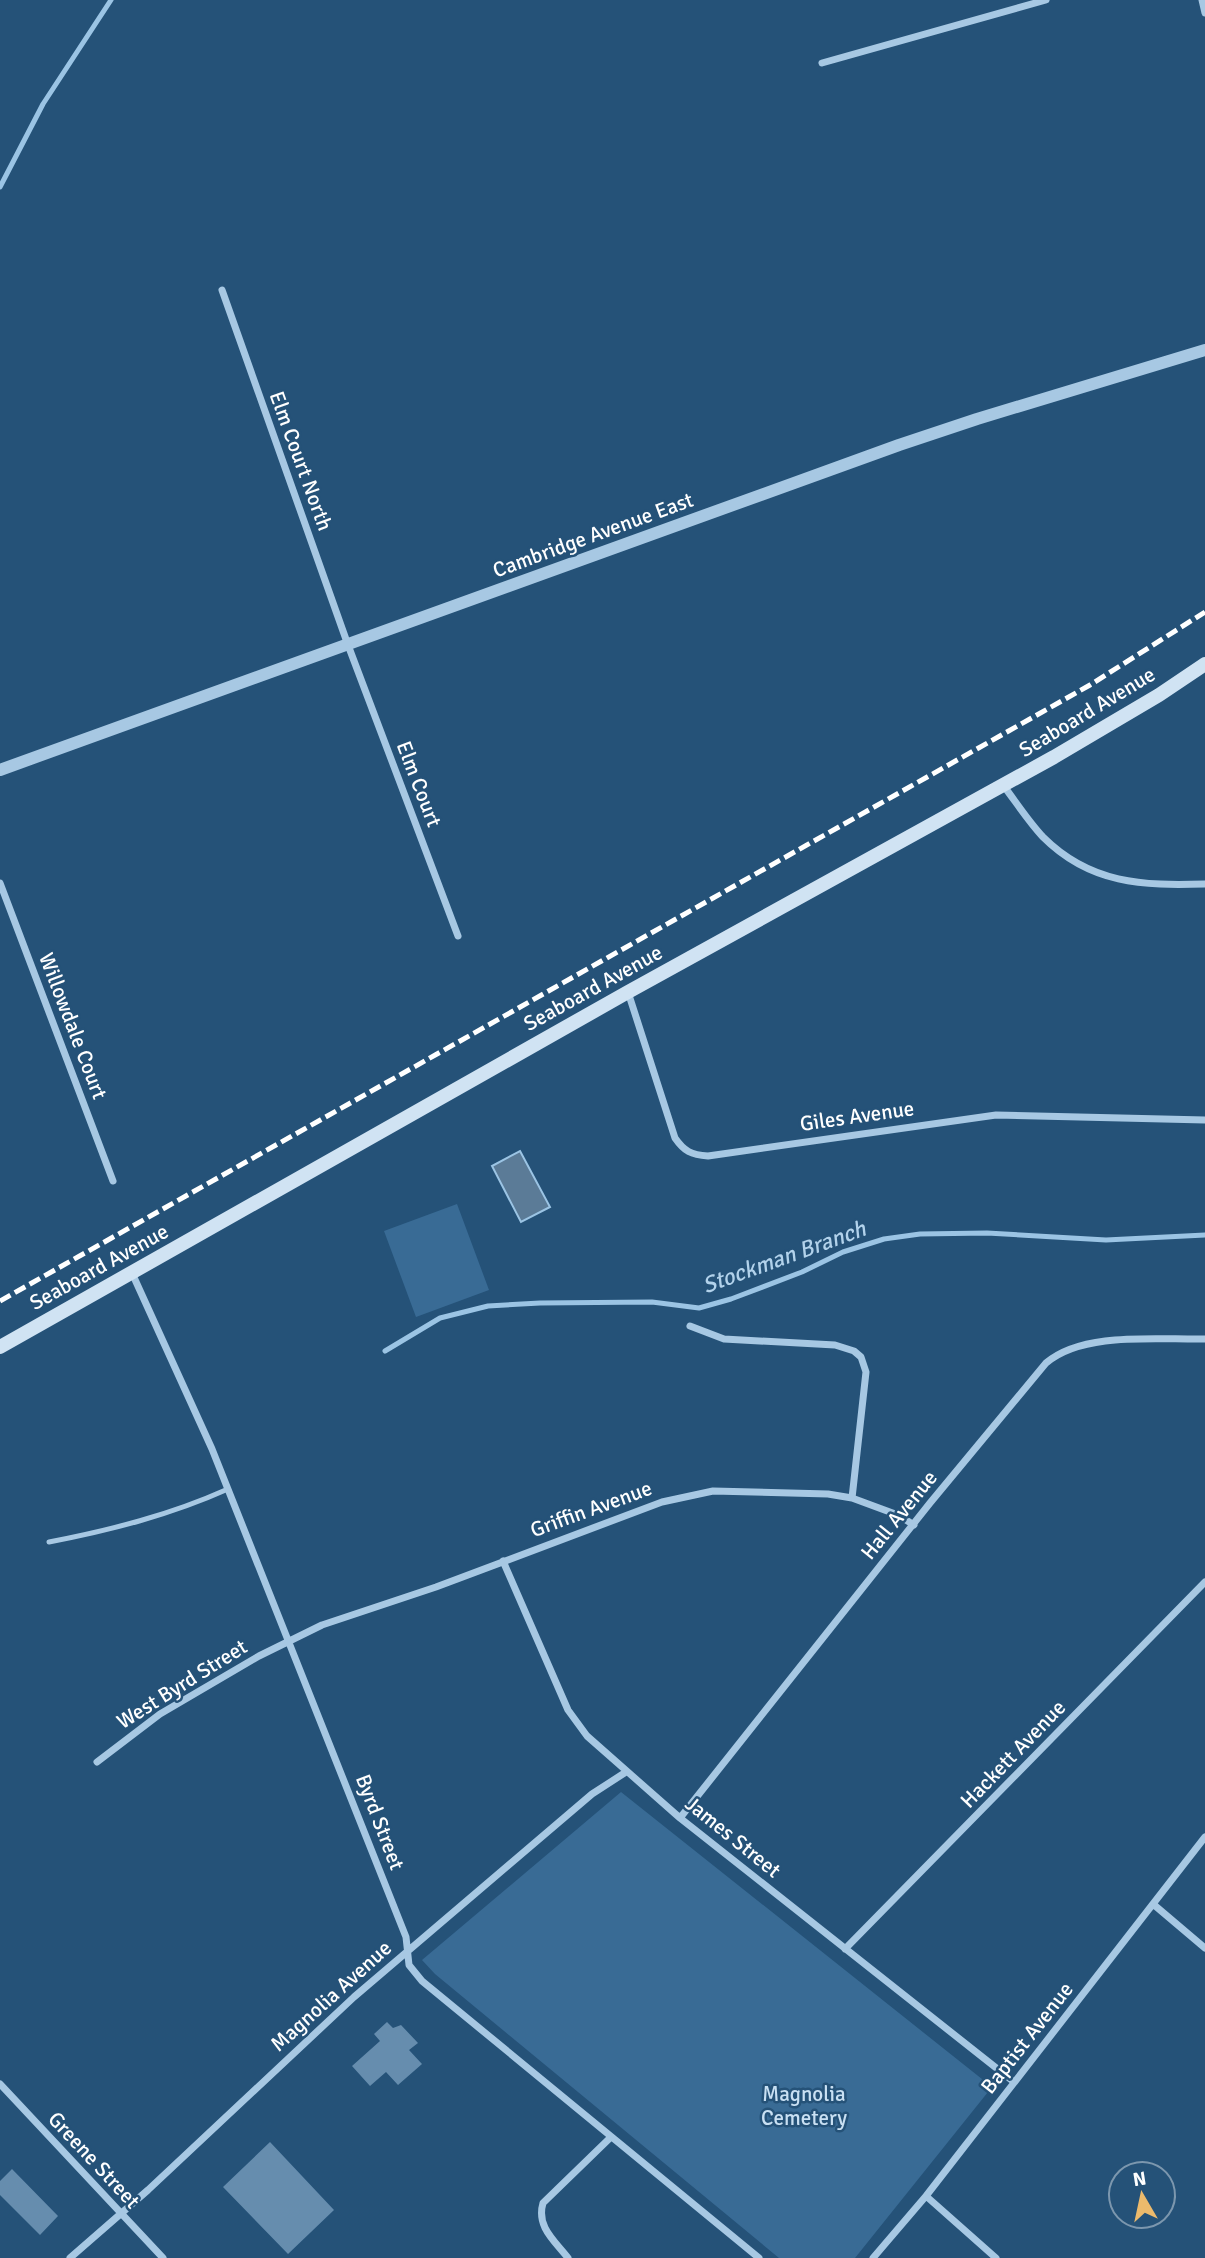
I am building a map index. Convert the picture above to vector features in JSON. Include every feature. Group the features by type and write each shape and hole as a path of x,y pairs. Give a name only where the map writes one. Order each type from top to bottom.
{"main road":[{"name":"Seaboard Avenue","path":"0,1347 628,992 1003,785 1159,695 1205,664"}],"street":[{"path":"822,63 1046,0"},
{"path":"1202,0 1205,13"},
{"name":"Elm Court North","path":"222,289 348,645"},
{"name":"Cambridge Avenue East","path":"0,770 899,444 1205,350"},
{"name":"Elm Court","path":"348,645 458,936"},
{"path":"1003,785 1044,838 1085,867 1120,880 1143,884 1205,884"},
{"name":"Willowdale Court","path":"0,883 113,1181"},
{"name":"Giles Avenue","path":"628,992 675,1138 682,1148 694,1155 708,1156 996,1115 1205,1120"},
{"name":"Byrd Street","path":"132,1273 228,1489 290,1641 406,1937 409,1965 422,1981 759,2258"},
{"path":"690,1326 724,1339 835,1345 854,1351 861,1357 866,1371 852,1498"},
{"name":"Hall Avenue","path":"680,1818 914,1525 1052,1358 1063,1351 1085,1344 1205,1339"},
{"name":"Griffin Avenue","path":"290,1641 322,1625 436,1587 689,1494 738,1490 828,1494 852,1498 914,1525"},
{"name":"James Street","path":"503,1561 568,1710 587,1736 680,1818 1014,2082"},
{"name":"Hackett Avenue","path":"845,1949 1205,1582"},
{"name":"West Byrd Street","path":"97,1762 160,1714 290,1641"},
{"name":"Magnolia Avenue","path":"70,2258 148,2190 354,1997 592,1794 626,1772"},
{"name":"Baptist Avenue","path":"877,2256 1205,1837"},
{"path":"1153,1904 1205,1948"},
{"name":"Greene Street","path":"0,2084 163,2258"},
{"path":"568,2258 543,2227 543,2203 611,2137"},
{"path":"926,2196 996,2258"}],"lane":[{"path":"49,1542 122,1527 194,1504 228,1489"}],"green space":[{"path":"457,1204 489,1290 416,1317 384,1231"},
{"name":"Magnolia Cemetery","path":"621,1792 992,2087 855,2258 779,2258 435,1974 422,1960"}],"shaded area":[{"path":"520,1151 550,1207 521,1222 492,1166"}],"building":[{"path":"387,2022 393,2028 401,2025 418,2043 409,2050 422,2064 398,2085 386,2072 370,2086 352,2066 380,2041 374,2034"},
{"path":"270,2142 334,2210 288,2254 223,2187"},
{"path":"12,2169 58,2216 40,2235 0,2195 0,2181"}],"waterway":[{"path":"0,187 43,104 111,0"},
{"name":"Stockman Branch","path":"385,1351 440,1318 488,1306 652,1302 699,1308 731,1299 802,1272 843,1252 884,1239 920,1234 987,1233 1106,1240 1205,1235"}],"railway":[{"path":"0,1301 1090,685 1205,612"}]}
